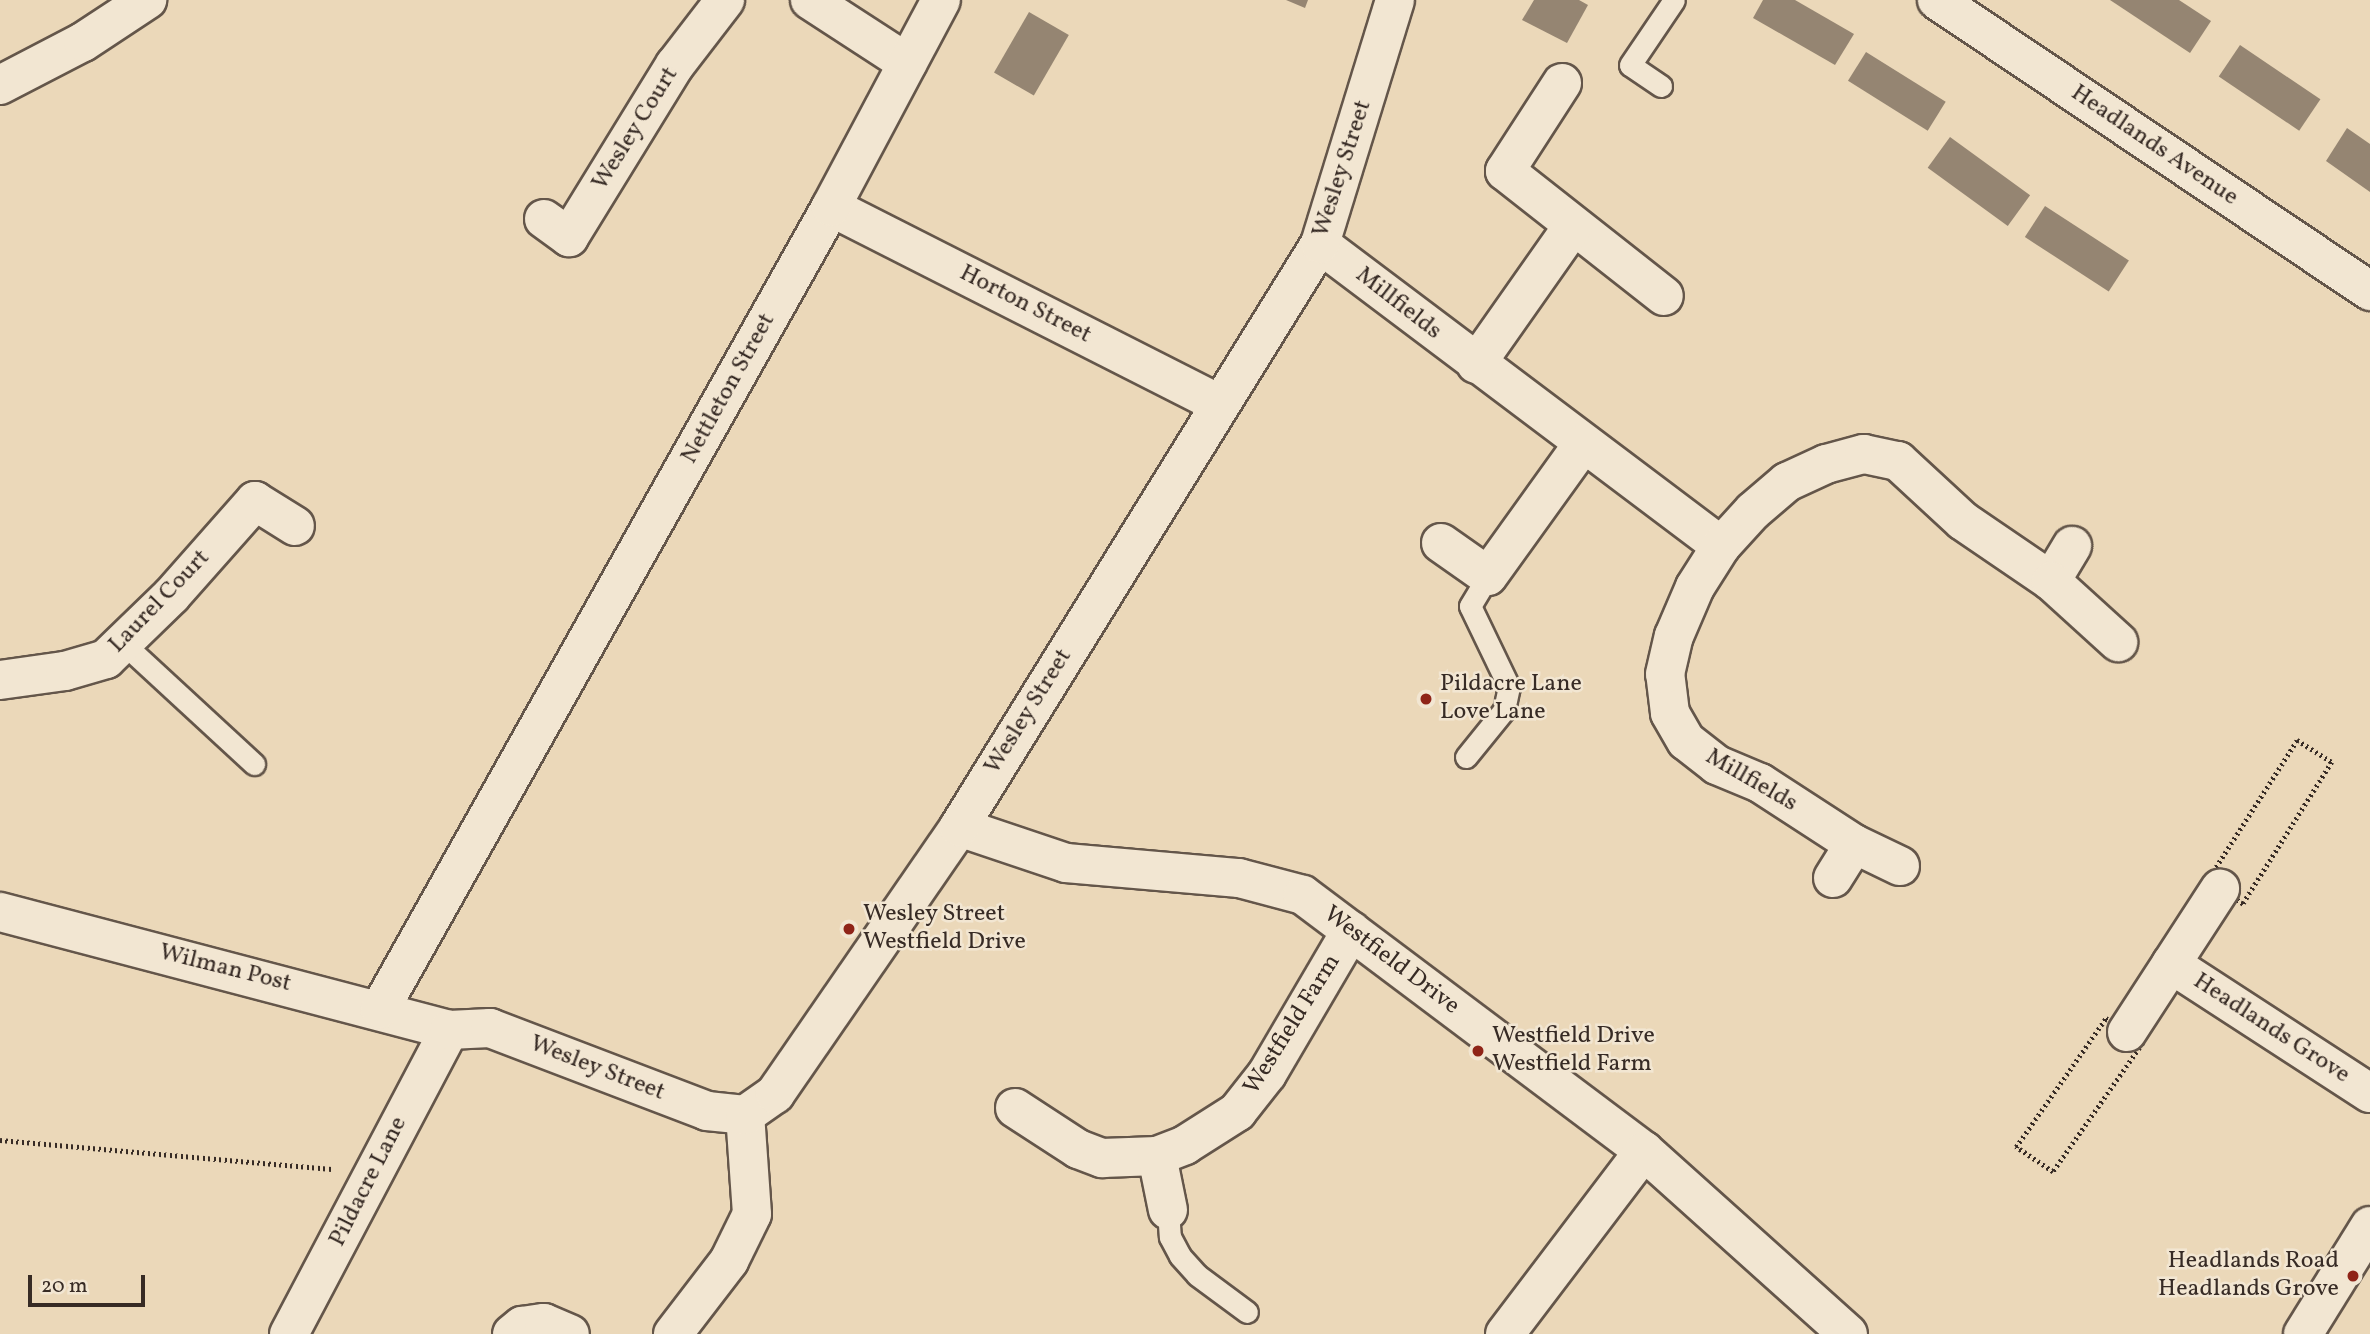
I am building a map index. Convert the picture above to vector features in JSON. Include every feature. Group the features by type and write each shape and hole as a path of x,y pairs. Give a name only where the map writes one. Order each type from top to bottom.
{"street":[{"path":"0,86 83,42 147,0"},
{"name":"Wesley Court","path":"544,219 569,237 675,65 725,0"},
{"path":"810,0 907,62"},
{"name":"Nettleton Street","path":"380,1009 831,207 941,0"},
{"name":"Wesley Street","path":"449,1030 490,1028 707,1111 745,1115 775,1094 959,827 1320,244 1395,0"},
{"name":"Headlands Avenue","path":"1937,0 2370,291"},
{"path":"1562,83 1505,171 1664,296"},
{"name":"Horton Street","path":"831,207 1220,404"},
{"path":"1476,363 1573,226"},
{"name":"Millfields","path":"1320,244 1721,547"},
{"path":"1441,543 1488,576 1583,444"},
{"name":"Millfields","path":"1900,866 1854,844 1760,783 1717,765 1686,741 1670,713 1665,674 1674,636 1695,587 1721,547 1787,482 1826,464 1864,454 1898,461 1963,521 2051,581 2118,642"},
{"name":"Laurel Court","path":"0,680 65,671 106,659 124,644 255,501 295,526"},
{"path":"2051,581 2072,546"},
{"name":"Westfield Drive","path":"959,827 1066,863 1238,878 1303,895 1644,1151 1848,1334"},
{"path":"1833,878 1854,844"},
{"name":"Headlands Grove","path":"2127,1032 2220,889"},
{"name":"Wilman Post","path":"0,912 380,1009 449,1030"},
{"name":"Westfield Farm","path":"1016,1108 1078,1149 1102,1158 1157,1156 1209,1132 1237,1112 1266,1074 1351,931"},
{"name":"Headlands Grove","path":"2171,964 2370,1093"},
{"name":"Pildacre Lane","path":"289,1334 375,1173 430,1058 449,1030"},
{"path":"673,1334 729,1261 752,1214 745,1115"},
{"path":"1505,1334 1644,1151"},
{"path":"1157,1156 1168,1210"},
{"path":"2303,1334 2370,1226"},
{"path":"512,1334 522,1326 544,1323 570,1334"}],"lane":[{"path":"1661,86 1630,65 1674,0"},
{"path":"1465,757 1504,710 1509,687 1470,606 1488,576"},
{"path":"124,644 254,764"},
{"path":"1168,1210 1170,1237 1180,1256 1197,1275 1247,1311"}],"path":[{"path":"2297,740 2332,762 2243,904 2220,889 2207,881 2297,740"},
{"path":"2106,1018 2127,1032 2143,1043 2053,1172 2016,1147 2106,1018"},
{"path":"0,1140 375,1173"}],"building":[{"path":"1286,0 1308,0 1305,8"},
{"path":"1534,0 1579,0 1588,5 1567,43 1522,20"},
{"path":"1763,0 1795,0 1854,34 1835,65 1753,18"},
{"path":"2110,0 2179,0 2211,21 2190,53"},
{"path":"1029,12 1069,35 1034,96 994,73"},
{"path":"2240,45 2320,99 2299,131 2219,77"},
{"path":"1866,52 1946,102 1928,131 1848,81"},
{"path":"2347,128 2370,144 2370,192 2326,161"},
{"path":"1950,137 2030,195 2008,226 1928,168"},
{"path":"2045,206 2129,260 2109,291 2025,237"}],"place":[{"name":"Pildacre Lane Love Lane","path":"1426,699"},
{"name":"Wesley Street Westfield Drive","path":"849,929"},
{"name":"Westfield Drive Westfield Farm","path":"1478,1051"},
{"name":"Headlands Road Headlands Grove","path":"2353,1276"}]}
